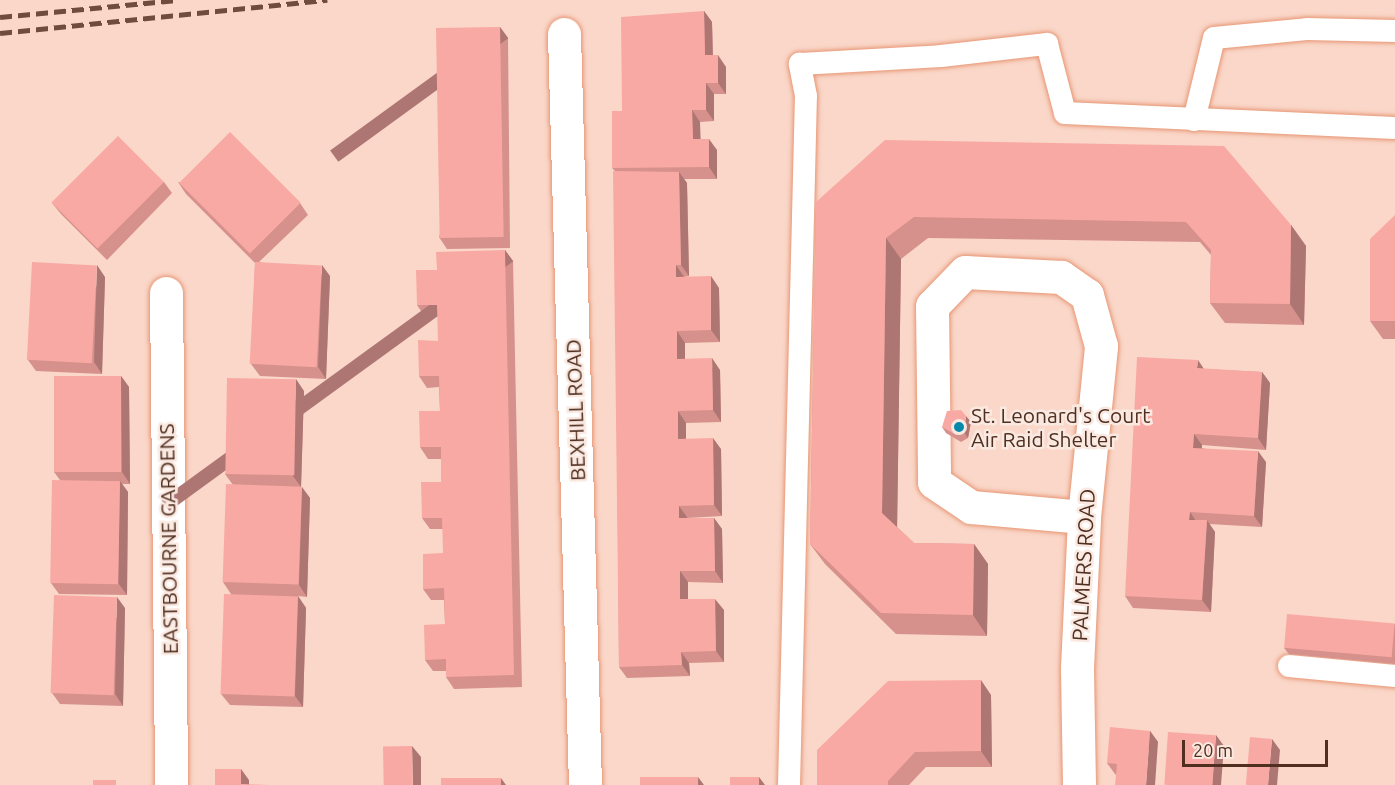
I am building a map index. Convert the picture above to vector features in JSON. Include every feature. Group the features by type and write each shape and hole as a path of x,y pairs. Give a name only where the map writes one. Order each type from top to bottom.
{"street":[{"name":"BEXHILL ROAD","path":"564,34 585,785"},
{"name":"PALMERS ROAD","path":"1078,785 1077,668 1084,517 1101,346 1087,295 1061,277 965,272 932,306 934,482 971,507 1084,517"},
{"name":"EASTBOURNE GARDENS","path":"166,293 171,785"}],"lane":[{"path":"1194,120 1214,38 1307,29 1395,31"},
{"path":"789,785 807,96 800,64 941,56 1047,44 1065,113 1395,128"},
{"path":"1289,666 1395,676"}],"building":[{"path":"704,11 705,55 718,55 718,83 706,83 706,110 692,110 693,139 709,139 709,167 612,168 612,111 622,111 621,17"},
{"path":"500,27 504,237 440,238 436,28"},
{"path":"230,132 301,203 250,254 179,183"},
{"path":"118,136 164,182 97,248 52,202"},
{"path":"885,140 1224,146 1291,225 1290,304 1210,303 1211,250 1186,222 914,217 886,238 882,513 914,543 974,544 973,615 881,613 810,544 816,202"},
{"path":"613,171 679,172 681,265 676,265 676,277 711,276 711,330 677,331 677,359 712,358 713,410 678,411 678,439 713,438 714,505 679,506 679,518 714,518 715,571 680,571 680,599 715,599 716,651 681,652 682,665 619,667"},
{"path":"1395,215 1395,321 1370,321 1370,239"},
{"path":"505,250 514,675 446,677 446,659 425,660 424,625 445,624 444,588 423,589 423,554 443,553 442,518 422,518 421,482 441,482 441,447 420,447 419,411 440,411 439,376 419,376 418,340 438,341 437,305 417,305 416,270 437,270 436,252"},
{"path":"32,262 97,265 92,363 27,360"},
{"path":"255,262 322,266 317,367 250,364"},
{"path":"1137,357 1198,360 1197,368 1262,372 1258,438 1194,434 1193,448 1258,451 1254,516 1190,512 1189,520 1207,520 1202,600 1125,596"},
{"path":"54,376 121,376 121,472 54,472"},
{"path":"227,378 296,379 294,475 225,474"},
{"path":"961,410 966,416 964,432 956,435 942,427 947,411"},
{"path":"52,480 120,481 118,584 50,583"},
{"path":"226,484 302,487 299,585 223,582"},
{"path":"224,594 298,597 294,697 221,694"},
{"path":"54,595 117,597 114,695 51,693"},
{"path":"1287,614 1395,623 1392,657 1284,648"},
{"path":"981,680 981,751 915,752 888,781 888,785 817,785 817,750 888,681"},
{"path":"1110,727 1150,731 1146,785 1115,785 1117,764 1107,763"},
{"path":"1168,732 1216,735 1212,785 1164,785"},
{"path":"1250,737 1272,739 1268,785 1246,785"},
{"path":"412,746 413,785 384,785 383,747"},
{"path":"215,769 241,769 241,784 269,785 215,785"},
{"path":"640,777 698,777 698,785 640,785"},
{"path":"730,777 759,777 759,785 730,785"},
{"path":"441,778 501,778 501,785 441,785"},
{"path":"93,780 116,780 116,785 93,785"}],"railway":[{"path":"0,17 177,0"},
{"path":"0,33 327,0"}],"place":[{"name":"St. Leonard's Court Air Raid Shelter","path":"959,427"}]}
